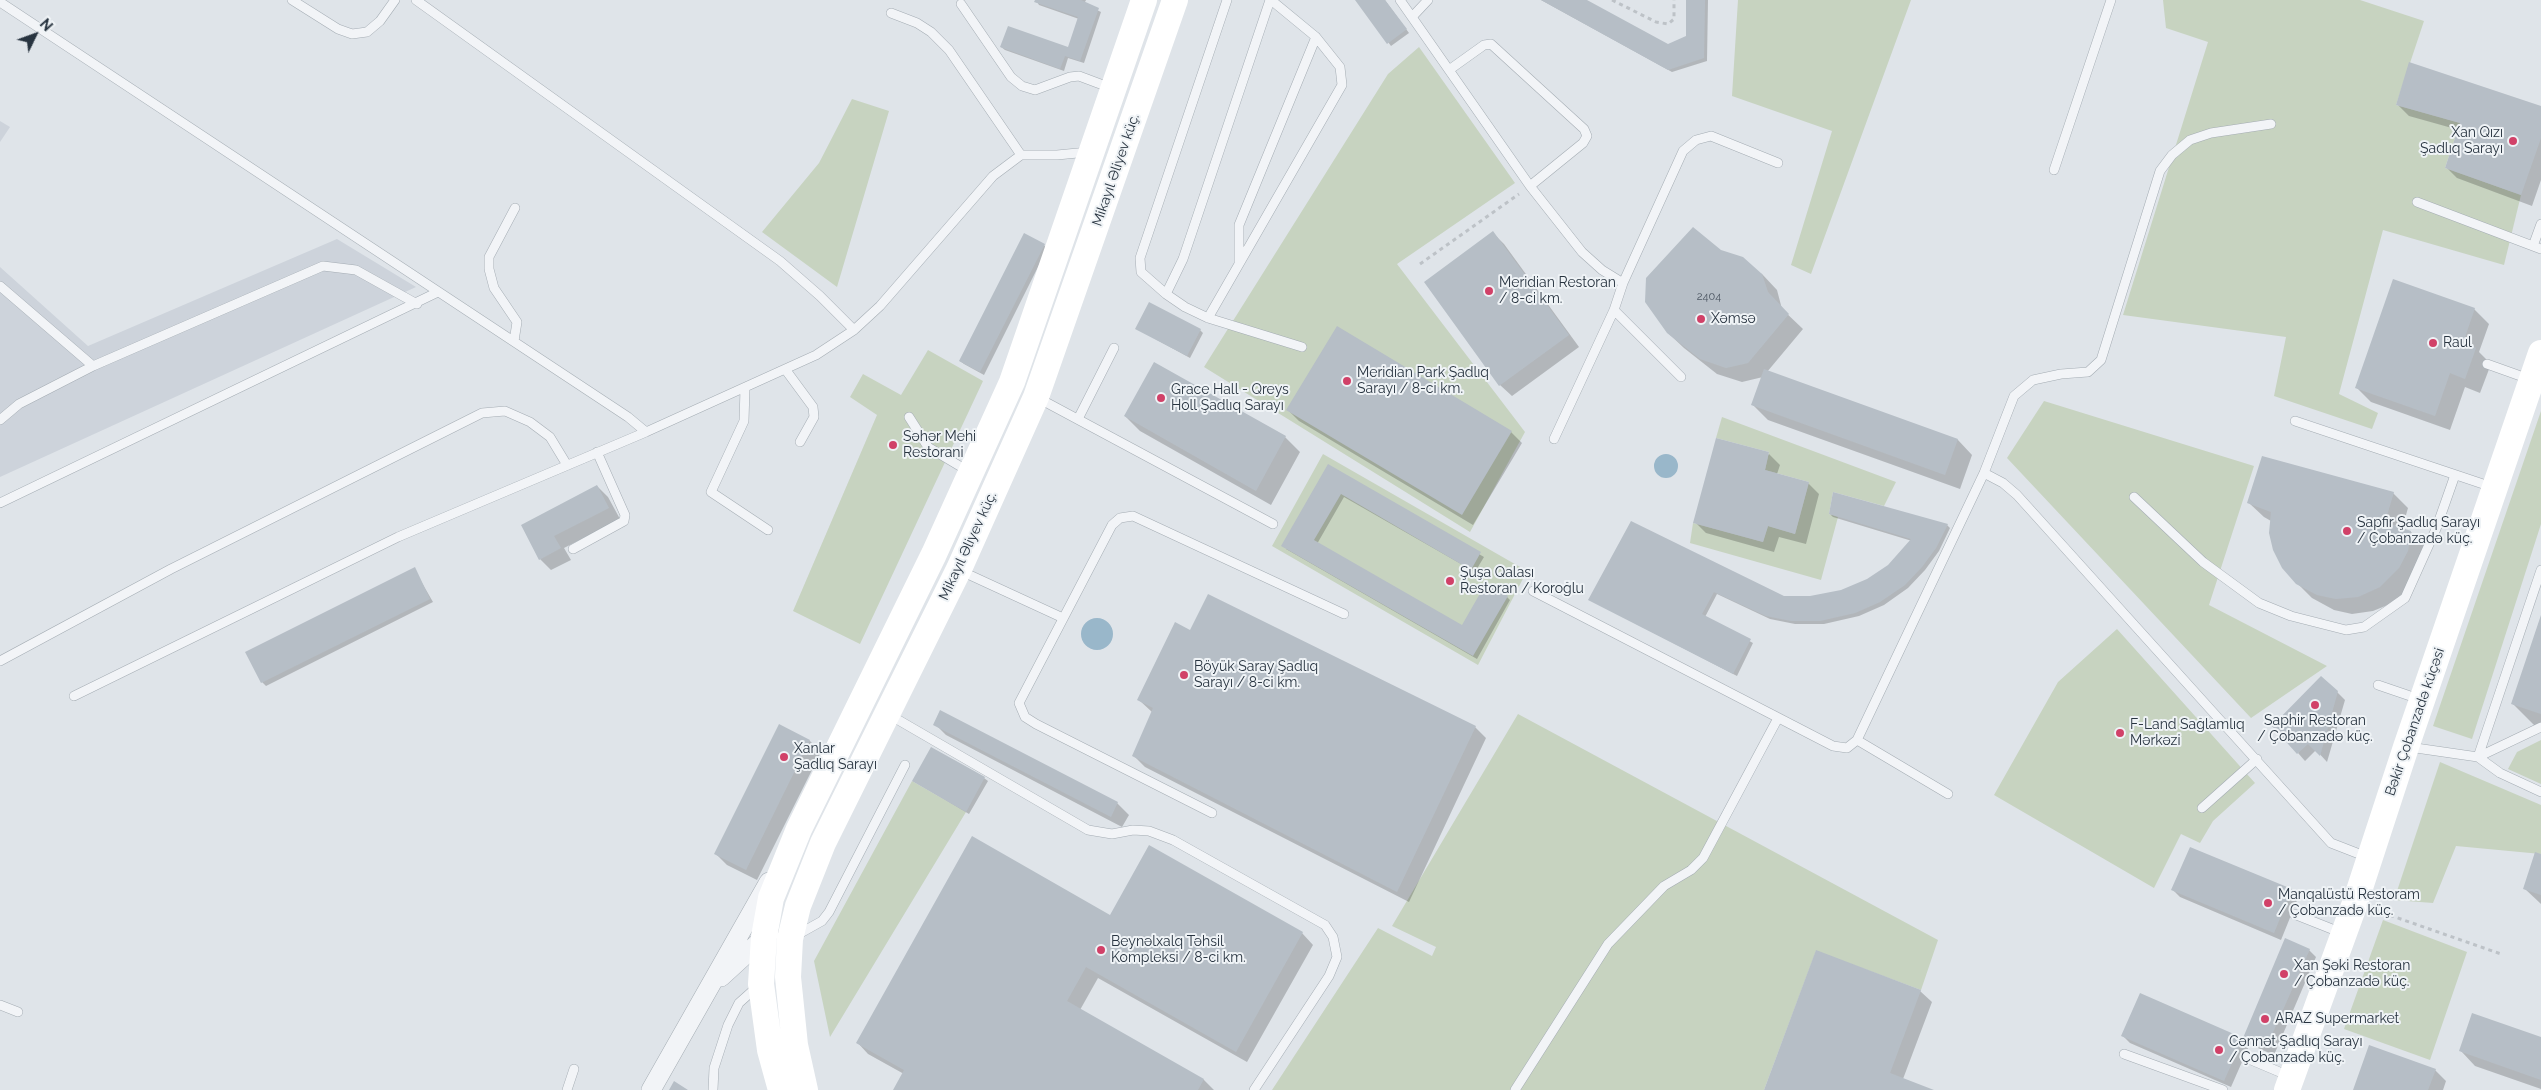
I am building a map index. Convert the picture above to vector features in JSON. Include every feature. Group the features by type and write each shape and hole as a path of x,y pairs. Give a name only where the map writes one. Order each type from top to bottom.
{"main road":[{"path":"781,1090 770,1050 761,984 764,938 772,898 799,829 934,554 1012,382 1094,151 1144,0"},
{"name":"Mikayıl Əliyev küç.","path":"805,1090 789,1010 790,939 798,906 823,843 959,569 1036,396 1175,0"},
{"name":"Bəkir Çobanzadə küçəsi","path":"2290,1083 2356,903 2406,747 2495,488 2536,382 2541,353"}],"street":[{"path":"656,1083 799,829"},
{"path":"715,981 798,906"},
{"path":"715,981 746,973 755,977 761,984"}],"lane":[{"path":"292,0 338,29 352,34 367,32 380,21 395,0"},
{"path":"416,0 780,261 820,296 854,330"},
{"path":"1227,0 1140,258 1141,272 1166,294 1185,307 1208,318 1302,347"},
{"path":"1166,294 1183,259 1271,0 1316,38 1340,67 1342,85 1208,318"},
{"path":"1400,0 1530,186 1582,252 1602,270 1623,283"},
{"path":"1412,17 1428,0"},
{"path":"2054,170 2111,0"},
{"path":"0,2 514,341 628,417 646,432"},
{"path":"961,4 1011,77 1022,86 1035,90 1070,77 1079,76 1114,88"},
{"path":"892,13 917,23 931,32 949,50 1021,155"},
{"path":"1239,264 1240,225 1316,38"},
{"path":"1449,70 1484,44 1491,44 1584,129 1587,136 1583,143 1530,186"},
{"path":"1533,590 1832,746 1847,748 1857,740 1984,473 2014,396 2033,380 2061,374 2088,372 2101,360 2160,171 2172,155 2190,140 2270,124"},
{"path":"1554,439 1614,310 1623,283 1682,152 1696,140 1711,136 1778,163"},
{"path":"74,696 398,537 646,432 816,355 854,330 880,306 993,176 1021,155 1057,155 1094,151"},
{"path":"2417,202 2537,247 2541,224"},
{"path":"514,341 517,322 494,288 489,257 515,208"},
{"path":"0,420 19,404 93,366 323,266 356,270 417,304"},
{"path":"0,286 93,366"},
{"path":"0,503 417,304 438,292"},
{"path":"1614,310 1681,378"},
{"path":"1078,419 1114,348"},
{"path":"2487,364 2536,382"},
{"path":"785,369 813,407 814,417 800,442"},
{"path":"745,388 744,421 711,492 768,530"},
{"path":"1036,396 1273,524"},
{"path":"0,661 188,560 482,413 505,411 530,422 550,437 561,452 566,465"},
{"path":"909,417 928,447 971,472"},
{"path":"2295,421 2495,488"},
{"path":"574,549 624,521 625,515 597,452"},
{"path":"1984,473 2004,483 2017,495 2331,843 2370,858"},
{"path":"2134,497 2203,562 2259,603 2291,616 2346,630 2364,626 2405,598 2436,529 2455,475"},
{"path":"1212,813 1025,717 1019,703 1112,525 1120,518 1133,516 1344,614"},
{"path":"959,569 1063,618"},
{"path":"2478,758 2541,570"},
{"path":"2378,685 2422,700"},
{"path":"888,714 1088,830 1112,834 1133,830 1149,831 1173,840 1325,925 1334,937 1337,957 1329,976 1254,1090"},
{"path":"1515,1090 1608,944 1664,886 1691,870 1703,858 1778,718"},
{"path":"2478,758 2541,727"},
{"path":"1857,740 1948,794"},
{"path":"2406,747 2478,758 2500,773 2541,792"},
{"path":"2202,808 2257,759"},
{"path":"790,939 822,921 829,912 904,765"},
{"path":"2294,914 2344,934"},
{"path":"713,1090 714,1068 728,1025 739,1003 761,984"},
{"path":"0,1005 18,1012"},
{"path":"2124,1054 2223,1090"},
{"path":"2244,1057 2290,1083"},
{"path":"567,1090 574,1069"}],"path":[{"path":"1612,0 1656,22 1668,24 1674,19 1674,0"},
{"path":"1420,264 1530,186"},
{"path":"2356,903 2501,954"}],"shaded area":[{"path":"0,121 10,127 0,142"},
{"path":"337,239 416,287 0,477 0,267 88,346"}],"green space":[{"path":"1738,0 1911,0 1811,274 1791,265 1832,131 1732,96"},
{"path":"2163,0 2360,0 2424,21 2396,105 2460,123 2445,168 2521,195 2504,265 2383,230 2339,394 2378,413 2372,429 2274,396 2286,337 2123,315 2208,42 2166,28"},
{"path":"1419,47 1515,183 1397,264 1525,432 1470,532 1204,367 1388,74"},
{"path":"852,99 889,111 837,287 762,232 819,163"},
{"path":"928,350 983,381 860,644 793,611 877,415 850,397 863,374 901,395"},
{"path":"2044,401 2254,466 2209,605 2327,666 2251,718 2007,458"},
{"path":"2541,411 2541,524 2472,739 2433,726"},
{"path":"1722,417 1896,482 1884,506 1833,492 1829,514 1838,517 1821,580 1690,543 1693,523 1763,542 1768,526 1795,534 1809,482 1765,470 1769,452 1716,438"},
{"path":"1323,454 1527,571 1478,665 1272,546"},
{"name":"F-Land Sağlamlıq Mərkəzi","path":"2117,629 2255,783 2213,821 2200,843 2181,834 2154,888 1994,795 2058,682"},
{"path":"1518,714 1938,940 1921,990 1816,951 1764,1090 1272,1090 1378,928 1432,956 1436,947 1392,926"},
{"path":"2541,740 2541,784 2508,769 2517,752"},
{"path":"2440,762 2541,805 2541,854 2456,846 2433,903 2394,900"},
{"path":"912,781 966,812 830,1037 814,961"},
{"path":"2383,920 2467,952 2430,1060 2344,1029"}],"water":[{"path":"1666,454 1675,457 1678,466 1675,475 1666,478 1657,475 1654,466 1657,457"},
{"path":"1097,618 1109,622 1113,634 1109,646 1097,650 1085,646 1081,634 1085,622"}],"building":[{"path":"1035,0 1081,0 1099,8 1080,61 1065,56 1060,69 1000,47 1008,26 1068,47 1078,17 1034,2"},
{"path":"1355,0 1385,0 1407,29 1387,44"},
{"path":"1541,0 1587,0 1668,44 1686,36 1686,0 1705,0 1704,58 1668,70"},
{"path":"2409,62 2541,106 2541,138 2521,195 2445,168 2460,123 2396,105"},
{"path":"1693,227 1721,250 1743,257 1762,274 1768,292 1789,314 1748,363 1726,368 1700,359 1667,333 1645,302 1646,278"},
{"path":"1493,231 1569,335 1499,386 1424,282"},
{"path":"1024,233 1045,244 980,372 959,361"},
{"path":"2393,279 2475,308 2463,343 2476,348 2465,379 2450,373 2435,416 2355,388"},
{"path":"1149,302 1201,329 1187,356 1135,329"},
{"path":"1337,326 1512,431 1462,515 1286,410"},
{"path":"1154,362 1286,436 1256,491 1124,416"},
{"path":"1764,369 1958,439 1945,475 1751,405"},
{"path":"1716,438 1769,452 1765,470 1809,482 1795,534 1768,526 1763,542 1693,523"},
{"path":"2262,456 2394,492 2385,522 2411,531 2408,551 2399,568 2380,587 2358,597 2336,599 2317,595 2296,584 2282,568 2273,550 2269,533 2271,512 2247,503"},
{"path":"1328,464 1481,552 1471,570 1341,494 1314,540 1462,625 1486,583 1508,596 1473,656 1281,546"},
{"path":"597,485 609,508 554,536 561,548 539,560 521,525"},
{"path":"1833,492 1948,524 1936,548 1905,585 1880,602 1855,613 1820,621 1791,621 1766,616 1714,592 1702,614 1751,639 1733,674 1588,600 1631,521 1784,596 1810,596 1841,590 1867,579 1888,565 1911,539 1829,514"},
{"path":"415,567 430,599 261,683 245,652"},
{"path":"1208,594 1476,726 1397,892 1132,756 1153,708 1137,700 1175,622 1190,630"},
{"path":"2541,615 2541,714 2511,704"},
{"path":"2321,676 2338,691 2320,756 2308,744 2297,754 2272,726"},
{"path":"940,710 1118,802 1111,817 933,725"},
{"path":"779,724 810,740 746,870 714,854"},
{"path":"931,747 985,777 966,812 912,781"},
{"name":"Beynəlxalq Təhsil Kompleksi / 8-ci km.","path":"972,836 1110,915 1149,845 1303,932 1236,1052 1086,967 1067,1001 1204,1079 1198,1090 893,1090 904,1070 856,1043"},
{"path":"2190,847 2292,889 2274,933 2171,890"},
{"path":"2535,852 2541,854 2541,895 2523,889"},
{"path":"2285,938 2310,949 2266,1048 2243,1038"},
{"path":"1816,950 1921,990 1890,1073 1934,1090 1764,1090"},
{"path":"2140,993 2243,1038 2224,1081 2121,1036"},
{"path":"2472,1013 2541,1037 2541,1080 2459,1051"},
{"path":"2369,1045 2436,1069 2428,1090 2353,1090"},
{"path":"674,1081 688,1090 669,1090"}],"place":[{"name":"Xan Qızı Şadlıq Sarayı","path":"2513,141"},
{"name":"Meridian Restoran / 8-ci km.","path":"1489,291"},
{"name":"Xəmsə","path":"1701,319"},
{"name":"Raul","path":"2433,343"},
{"name":"Meridian Park Şadlıq Sarayı / 8-ci km.","path":"1347,381"},
{"name":"Grace Hall - Qreys Holl Şadlıq Sarayı","path":"1161,398"},
{"name":"Səhər Mehi Restorani","path":"893,445"},
{"name":"Sapfir Şadlıq Sarayı / Çobanzadə küç.","path":"2347,531"},
{"name":"Şuşa Qalası Restoran / Koroğlu","path":"1450,581"},
{"name":"Böyük Saray Şadlıq Sarayı / 8-ci km.","path":"1184,675"},
{"name":"Saphir Restoran / Çobanzadə küç.","path":"2315,705"},
{"name":"F-Land Sağlamlıq Mərkəzi","path":"2120,733"},
{"name":"Xanlar Şadlıq Sarayı","path":"784,757"},
{"name":"Manqalüstü Restoram / Çobanzadə küç.","path":"2268,903"},
{"name":"Beynəlxalq Təhsil Kompleksi / 8-ci km.","path":"1101,950"},
{"name":"Xan Şəki Restoran / Çobanzadə küç.","path":"2284,974"},
{"name":"ARAZ Supermarket","path":"2265,1019"},
{"name":"Cənnət Şadlıq Sarayı / Çobanzadə küç.","path":"2219,1050"}]}
